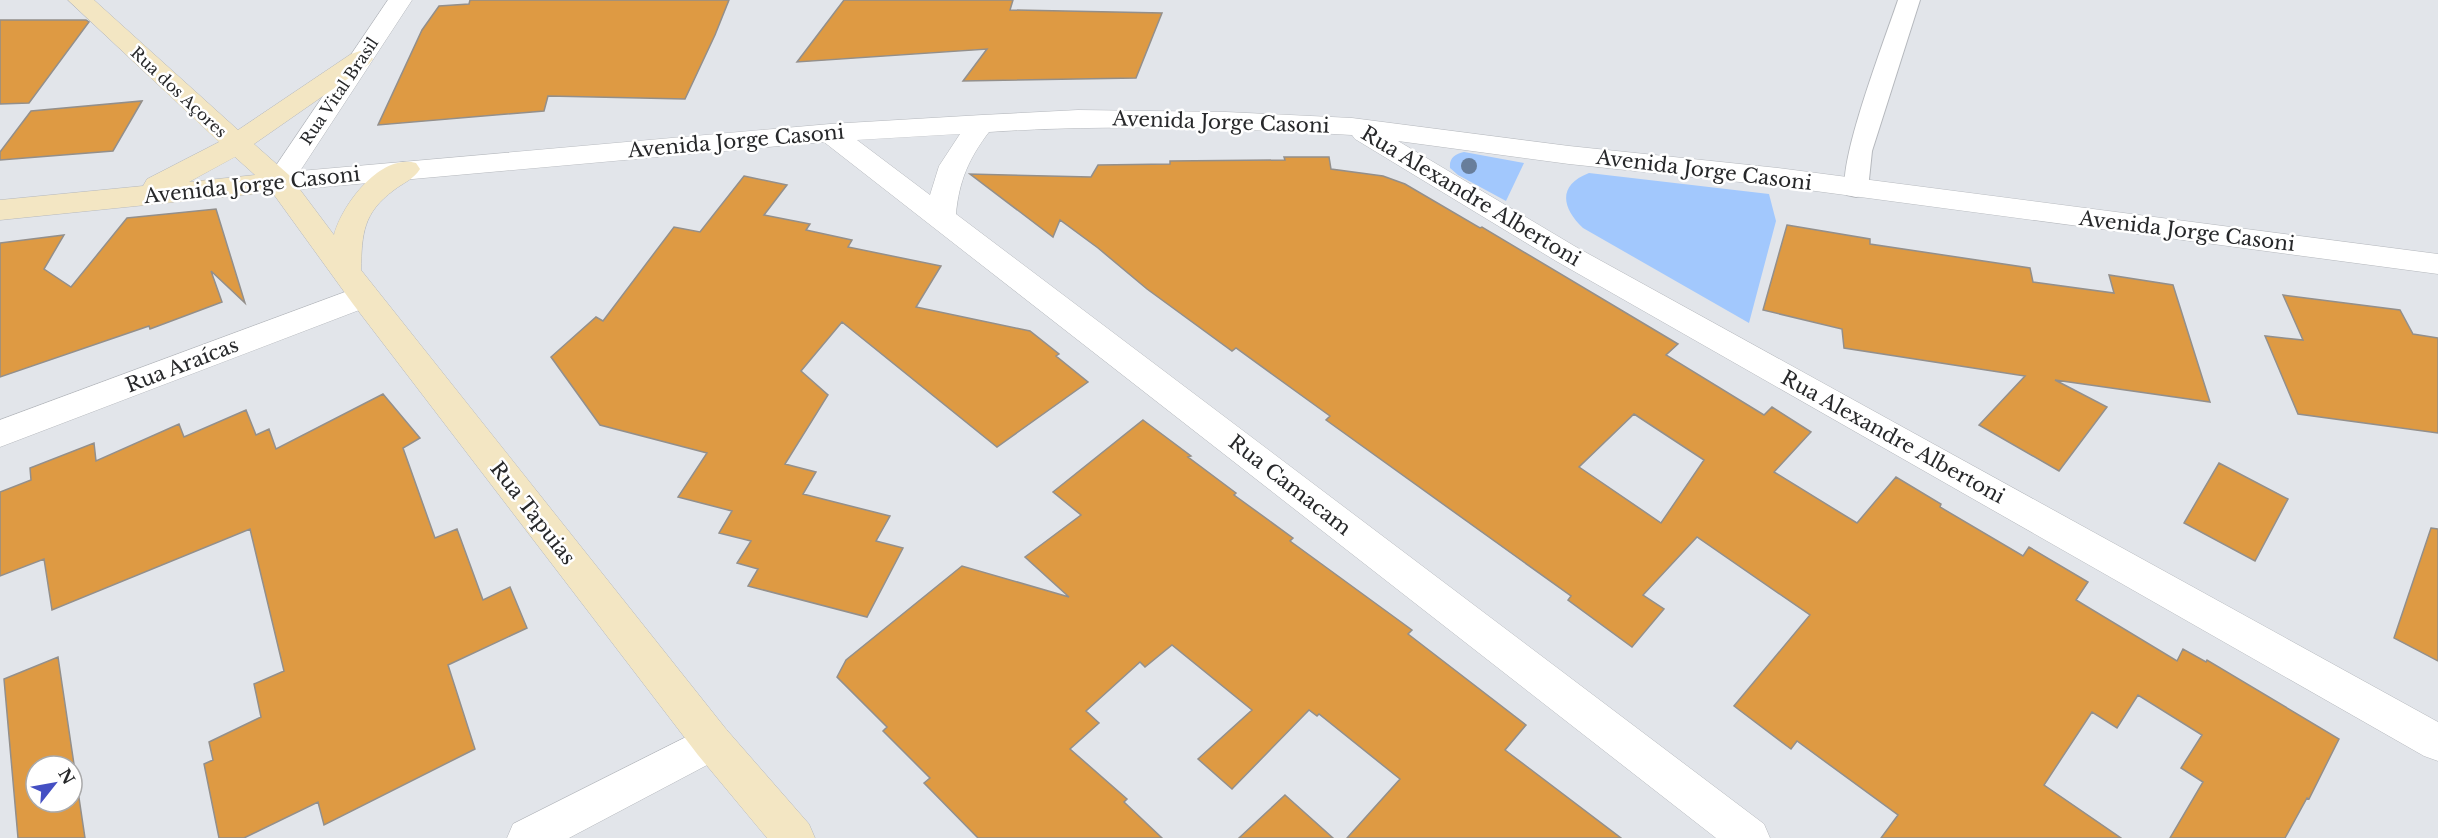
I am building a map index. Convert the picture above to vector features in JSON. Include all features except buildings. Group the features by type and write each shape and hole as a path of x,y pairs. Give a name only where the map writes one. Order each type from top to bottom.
{"street":[{"name":"Rua dos Açores","path":"80,0 236,146 279,182"},
{"name":"Rua Vital Brasil","path":"279,182 400,0"},
{"path":"122,198 192,170 236,146 360,58"},
{"name":"Avenida Jorge Casoni","path":"0,210 406,169 830,133 1089,118 1226,120 1352,126 1569,154 1778,177 2438,264"},
{"path":"941,217 943,188 951,168 982,123"},
{"name":"Rua Alexandre Albertoni","path":"1352,126 1566,254 2438,743"},
{"name":"Rua Camacam","path":"830,133 1749,838"},
{"path":"309,134 327,151 342,159 406,169"},
{"path":"355,284 346,241 353,215 373,190 406,169"},
{"name":"Rua Tapuias","path":"279,182 355,284 712,742 794,838"},
{"name":"Rua Araícas","path":"0,434 355,284"},
{"path":"528,838 712,742"}],"lane":[{"path":"1856,189 1860,152 1909,0"}],"shaded area":[{"path":"1464,152 1524,163 1506,201 1458,175 1450,168 1453,157"},
{"path":"1589,173 1769,194 1776,221 1749,323 1583,228 1570,212 1566,197 1572,184"}]}
